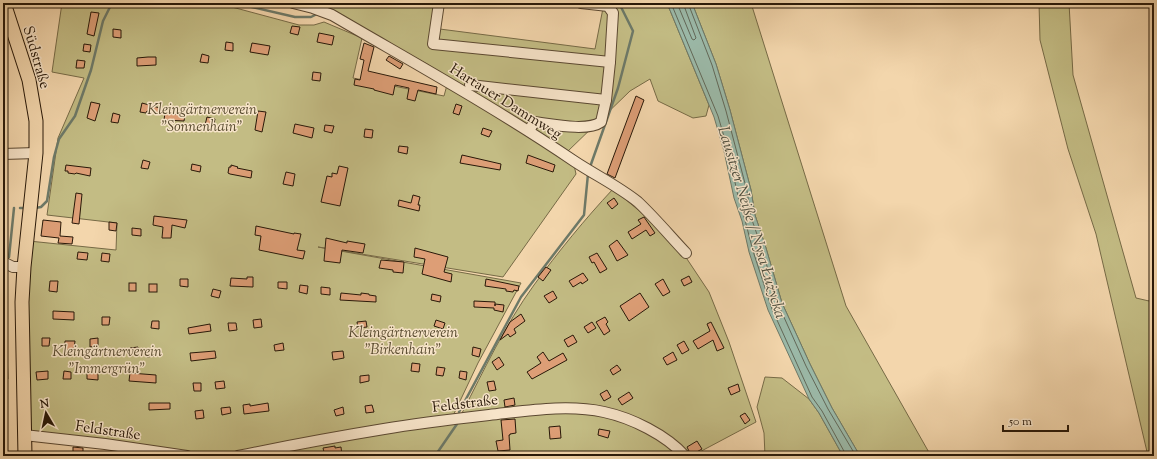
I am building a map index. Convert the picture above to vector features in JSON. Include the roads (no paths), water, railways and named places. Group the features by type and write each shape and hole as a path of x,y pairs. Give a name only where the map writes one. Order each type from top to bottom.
{"main road":[{"name":"Südstraße","path":"4,3 28,80 36,121 36,153 24,267 22,302 25,456"}],"street":[{"name":"Hartauer Dammweg","path":"293,3 328,14 446,81 529,131 636,201 654,217 686,253"},
{"path":"439,3 433,44 610,62"},
{"path":"529,131 534,122 586,128 596,126 601,122 606,100 613,13 608,6 581,3"},
{"path":"470,85 606,100"},
{"path":"3,154 36,153"},
{"path":"3,262 13,267 24,267"},
{"name":"Feldstraße","path":"238,456 385,428 516,412 571,409 604,412 628,420 668,440 686,456"},
{"name":"Feldstraße","path":"24,435 105,444 187,456"}],"water":[{"name":"Lausitzer Neiße / Nysa Łużycka","path":"667,3 692,3 716,64 730,110 751,190 755,215 782,303 832,408 860,456 843,456 819,413 809,399 768,310 749,252 714,117"}],"waterway":[{"path":"35,208 41,207 47,201 54,157 59,139 75,116 91,70 103,21 112,3"},
{"path":"234,3 295,17 311,17 319,13"},
{"path":"325,10 338,3"},
{"path":"590,167 618,88 633,31 619,3"},
{"path":"459,412 521,297 584,215 588,174"},
{"path":"9,257 14,208"},
{"path":"3,272 7,270"},
{"path":"435,456 457,424"}],"park label":[{"name":"Kleingärtnerverein \"Sonnenhain\"","path":"202,118"},
{"name":"Kleingärtnerverein \"Birkenhain\"","path":"403,340"},
{"name":"Kleingärtnerverein \"Immergrün\"","path":"107,360"}]}
